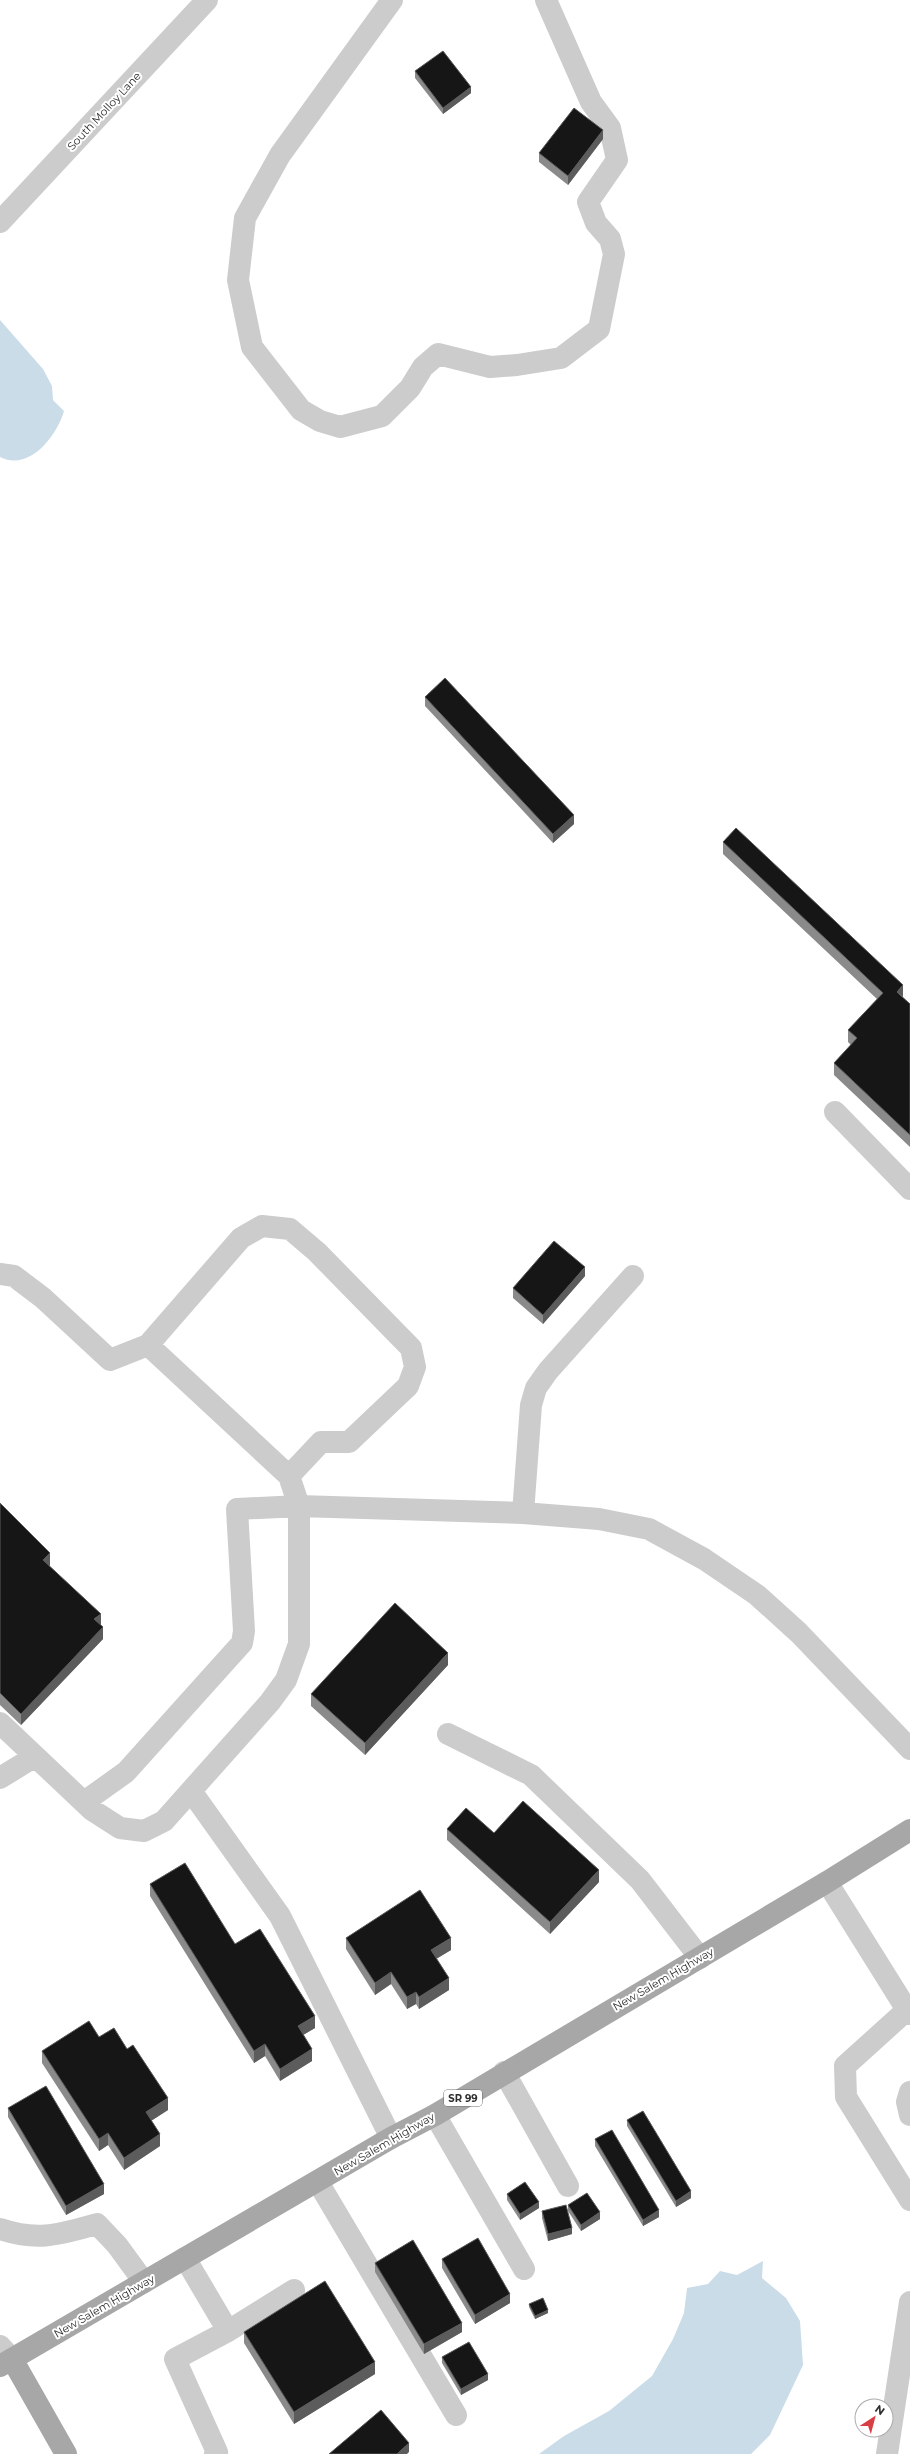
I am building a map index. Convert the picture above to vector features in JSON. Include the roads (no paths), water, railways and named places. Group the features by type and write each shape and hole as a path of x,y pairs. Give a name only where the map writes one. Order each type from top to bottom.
{"main road":[{"name":"New Salem Highway","path":"4,2357 144,2282 318,2182 391,2138 435,2115 504,2072 827,1882 910,1830"},
{"path":"4,2357 66,2454"}],"street":[{"name":"South Molloy Lane","path":"0,222 207,0"},
{"path":"392,0 280,155 245,218 238,280 252,347 301,410 320,421 340,427 382,416 410,388 423,367 438,354 490,366 517,365 562,358 599,329 614,254 610,239 596,222 588,202 617,160 610,128 591,102 546,0"},
{"path":"835,1112 910,1189"},
{"path":"0,1274 14,1276 43,1298 110,1360 148,1345 241,1238 262,1226 290,1229 317,1252 411,1348 415,1368 408,1386 349,1442 321,1442 289,1476"},
{"path":"523,1514 531,1405 536,1388 548,1371 633,1276"},
{"path":"0,1724 84,1802 120,1828 144,1830 164,1821 270,1702 286,1680 299,1644 299,1506 289,1476 148,1345"},
{"path":"84,1802 126,1772 242,1643 244,1631 237,1509 299,1506 523,1514 599,1519 649,1529 704,1559 757,1595 799,1633 904,1740 910,1749"},
{"path":"448,1734 532,1774 640,1880 700,1958"},
{"path":"0,1778 34,1757"},
{"path":"191,1790 280,1916 391,2138"},
{"path":"827,1882 909,2011 845,2066 846,2097 910,2200"},
{"path":"504,2072 568,2186"},
{"path":"910,2092 907,2102 910,2115"},
{"path":"435,2115 524,2269"},
{"path":"318,2182 456,2414"},
{"path":"0,2229 15,2234 53,2236 97,2224 117,2245 144,2282"},
{"path":"186,2258 228,2331"},
{"path":"215,2454 218,2452 175,2359 228,2331 294,2290"},
{"path":"887,2454 910,2307"}],"water":[{"path":"0,320 43,369 52,386 53,400 64,411 55,431 48,440 31,456 21,460 11,460 0,457"},
{"path":"763,2261 762,2278 786,2298 800,2321 803,2365 770,2435 751,2454 539,2454 564,2436 609,2411 652,2376 673,2339 684,2313 687,2288 708,2284 720,2271 737,2275"}]}
